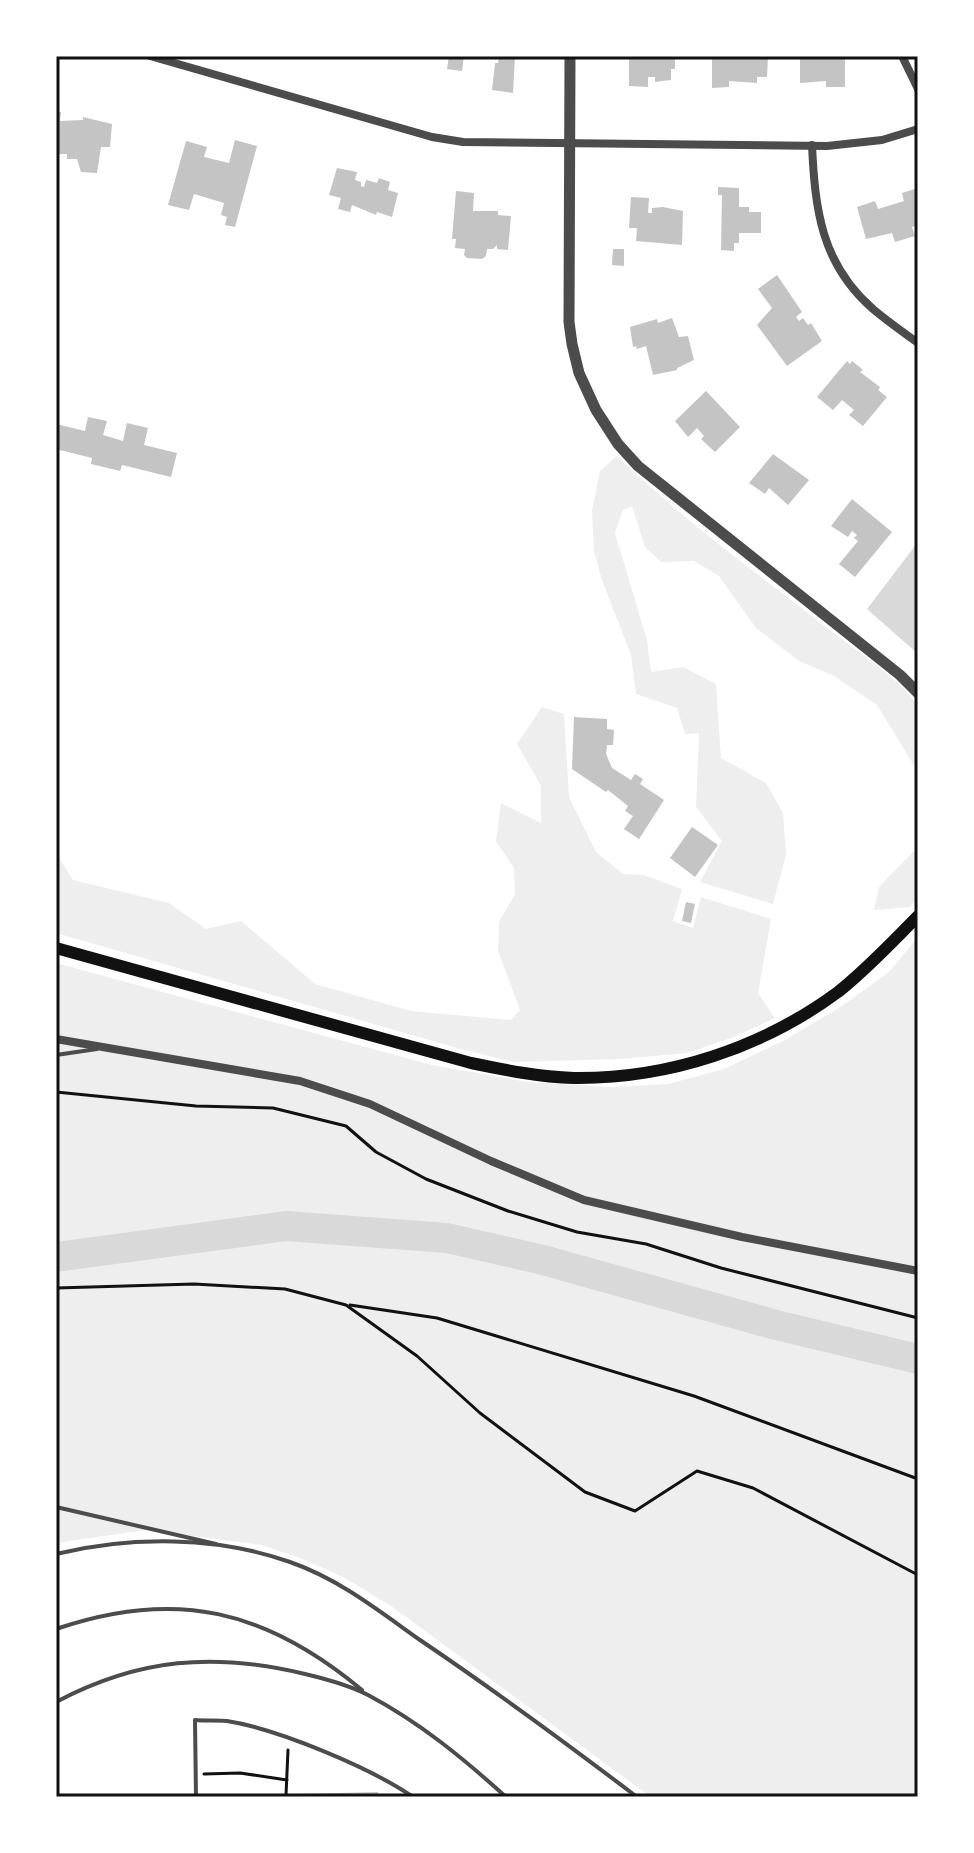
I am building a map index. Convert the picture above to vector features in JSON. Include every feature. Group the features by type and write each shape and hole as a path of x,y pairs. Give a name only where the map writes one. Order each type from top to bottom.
{"main road":[{"path":"56,948 471,1063 532,1075 614,1077 692,1063 765,1036 838,992 871,964 918,916"}],"street":[{"path":"150,56 432,137 495,144 812,145 866,143 918,129"},
{"path":"570,56 569,322 579,373 596,410 618,444 638,466 900,675 918,693"},
{"path":"902,56 918,89"},
{"path":"812,145 819,222 838,267 851,287 872,309 918,343"},
{"path":"56,1039 300,1081 370,1104 491,1161 584,1200 742,1237 918,1271"}],"lane":[{"path":"56,1055 104,1047"},
{"path":"56,1507 289,1562 347,1588 637,1797"},
{"path":"56,1554 115,1543 150,1542 238,1549"},
{"path":"56,1629 121,1611 176,1607 271,1629 328,1662 367,1694 453,1749 506,1797"},
{"path":"56,1702 86,1686 121,1674 214,1659 267,1665 322,1678 367,1694"},
{"path":"196,1797 195,1720 228,1721 308,1747 390,1781 413,1797"}],"path":[{"path":"56,1092 196,1106 273,1108 346,1126 376,1152 426,1179 508,1211 577,1232 646,1244 721,1268 918,1318"},
{"path":"56,1288 194,1284 285,1289 346,1305 437,1318 694,1396 918,1479"},
{"path":"346,1305 417,1356 480,1413 585,1492 635,1511 697,1471 753,1488 918,1575"},
{"path":"286,1795 288,1742"},
{"path":"196,1774 240,1773 287,1780"}],"shaded area":[{"path":"617,456 694,524 891,677 918,707 918,772 877,705 834,676 799,661 756,628 719,576 694,561 661,562 645,547 632,506 623,510 615,533 647,640 651,672 683,667 716,684 721,758 766,783 783,813 786,855 773,904 700,882 722,841 696,807 699,733 685,734 677,708 636,694 631,655 594,551 592,510 600,471"},
{"path":"918,542 918,654 867,609"},
{"path":"542,707 564,714 569,797 596,852 623,874 644,875 682,889 673,921 693,928 701,897 771,919 758,993 775,1018 734,1037 687,1053 620,1059 513,1062 56,933 56,853 73,880 169,903 206,929 241,921 315,984 411,1011 511,1020 520,1010 498,951 499,922 515,894 514,868 496,841 501,803 541,823 541,786 517,744"},
{"path":"918,847 918,898 910,907 874,910 879,887"},
{"path":"918,937 918,1797 651,1797 391,1606 343,1577 300,1558 261,1545 146,1530 56,1543 56,963 432,1065 528,1082 612,1087 668,1084 724,1069 783,1041 839,1008 889,972"}],"building":[{"path":"449,56 464,56 462,71 447,69"},
{"path":"499,56 515,56 513,93 492,90 495,63 498,63"},
{"path":"639,56 671,56 675,59 671,80 655,82 655,77 648,77 648,87 629,86 629,59 639,59"},
{"path":"712,56 768,56 767,77 757,77 757,83 729,81 729,87 712,88"},
{"path":"800,56 845,56 845,87 826,87 826,81 800,83"},
{"path":"56,111 61,112 60,121 83,120 83,117 112,124 110,147 101,147 97,173 81,172 77,159 67,159 67,154 56,154"},
{"path":"235,140 257,146 235,227 225,225 227,217 221,215 224,203 194,194 189,210 168,205 186,141 207,147 204,157 229,163"},
{"path":"337,168 357,172 355,180 364,187 366,180 377,183 379,178 390,182 388,190 398,193 392,217 377,212 376,215 352,205 350,212 338,209 341,198 329,195"},
{"path":"718,187 739,188 739,207 749,207 749,212 761,212 761,233 739,233 739,243 734,243 734,251 721,250 722,195 718,195"},
{"path":"918,188 918,225 912,227 915,236 895,242 892,233 866,239 857,207 875,201 878,209 904,201 902,193"},
{"path":"456,191 474,193 473,211 498,211 498,215 511,216 508,250 497,249 497,245 487,249 482,259 467,258 465,249 455,248 456,239 452,239"},
{"path":"631,197 649,198 648,213 652,213 652,208 663,207 683,211 682,245 636,241 637,228 629,228"},
{"path":"613,249 624,249 624,266 612,265"},
{"path":"777,275 802,312 796,317 799,321 803,318 808,325 811,323 822,341 787,366 757,325 772,308 758,289"},
{"path":"672,318 679,337 688,336 694,360 677,370 653,375 646,346 633,347 630,327"},
{"path":"847,361 850,364 852,361 863,370 860,372 880,387 878,390 887,397 863,426 849,415 854,410 842,400 833,410 817,397"},
{"path":"706,391 740,427 715,452 701,439 704,436 697,428 688,437 675,421"},
{"path":"88,417 107,421 103,435 123,441 127,423 148,428 144,445 177,453 171,477 122,465 120,471 91,464 92,458 56,449 56,424 85,431"},
{"path":"773,454 809,480 788,505 769,488 765,494 749,483"},
{"path":"852,499 892,532 855,577 839,564 858,541 854,538 857,535 852,531 848,537 831,526"},
{"path":"574,717 607,719 607,729 614,730 613,745 607,745 606,754 612,768 631,780 635,774 643,779 640,784 664,800 639,839 624,829 633,816 625,811 628,806 572,769"},
{"path":"692,827 718,845 695,877 670,858"},
{"path":"686,902 695,904 691,923 682,921"},
{"path":"378,1792 378,1797 297,1797 297,1794"}],"waterway":[{"path":"56,1257 286,1226 447,1238 543,1260 776,1325 918,1359"}]}
